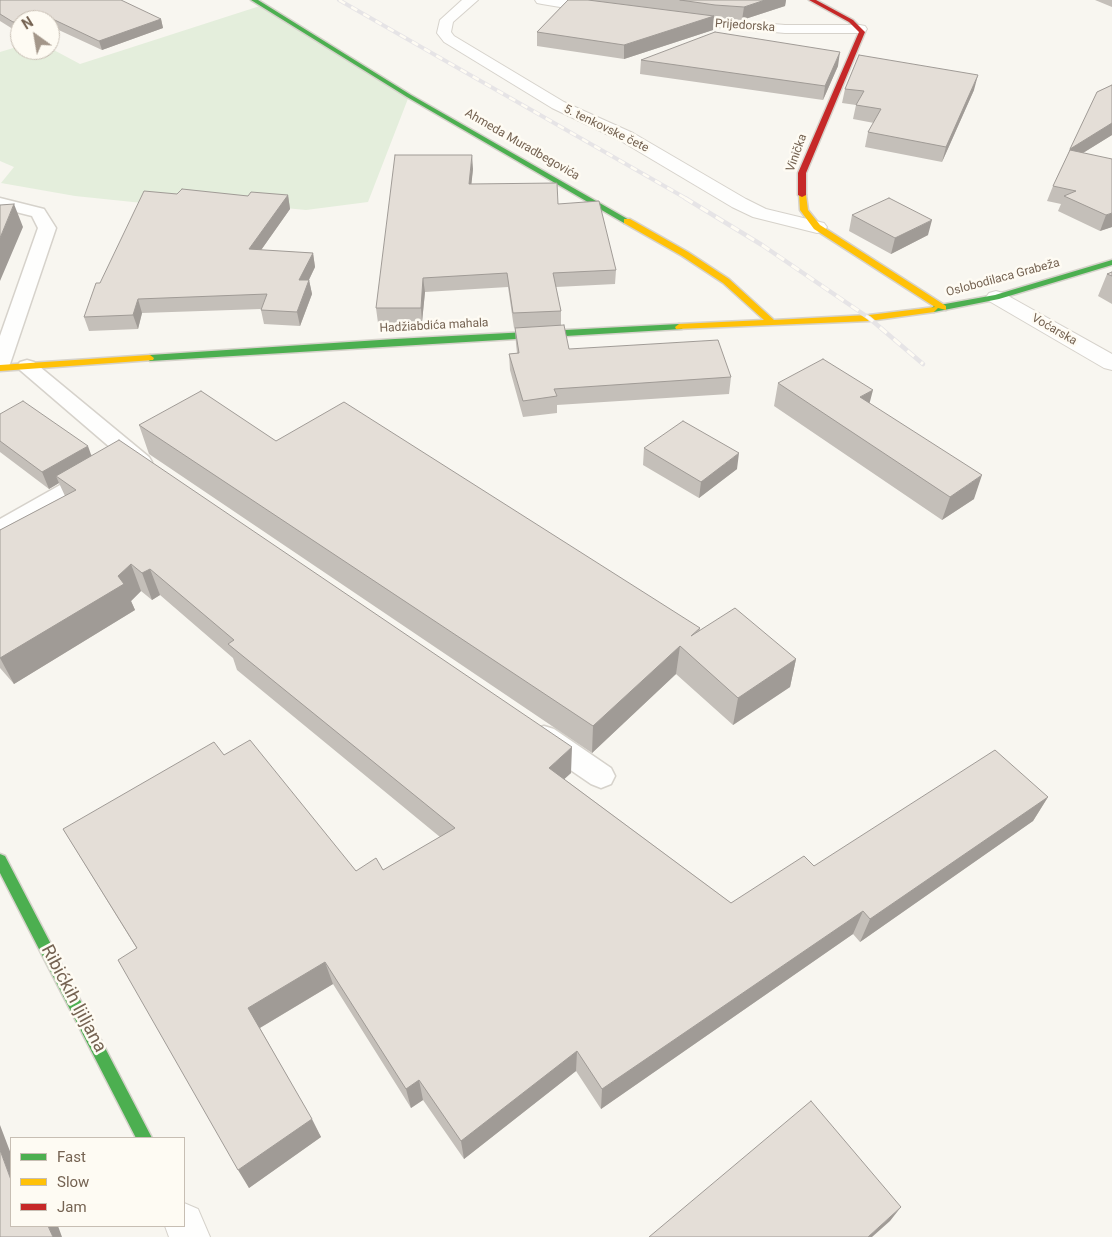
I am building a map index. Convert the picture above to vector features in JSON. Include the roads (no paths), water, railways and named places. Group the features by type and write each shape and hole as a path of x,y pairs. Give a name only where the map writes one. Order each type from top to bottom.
{"street":[{"name":"Ahmeda Muradbegovića","path":"254,0 409,96 685,254 726,281 771,322"},
{"name":"5. tenkovske čete","path":"472,0 448,20 444,33 449,39 558,105 627,137 739,203 760,213 817,227"},
{"path":"542,0 620,13"},
{"path":"812,0 860,28"},
{"name":"Prijedorska","path":"658,18 785,29 860,28"},
{"name":"Vinička","path":"860,28 862,32 802,173 804,210 817,227 943,308"},
{"name":"Oslobodilaca Grabeža","path":"870,318 943,308 996,297 1112,262"},
{"name":"Voćarska","path":"996,297 1112,363"},
{"name":"Hadžiabdića mahala","path":"0,368 395,342 870,318"},
{"name":"Ribićkih ljiljana","path":"0,860 143,1137"},
{"path":"185,1225 190,1237"}],"lane":[{"path":"0,203 38,213 47,228 0,364"},
{"path":"27,366 130,454 162,476"},
{"path":"0,529 130,454"},
{"path":"528,726 601,776"}],"railway":[{"path":"339,0 687,199"},
{"path":"685,198 762,245 869,318 923,364"}]}
